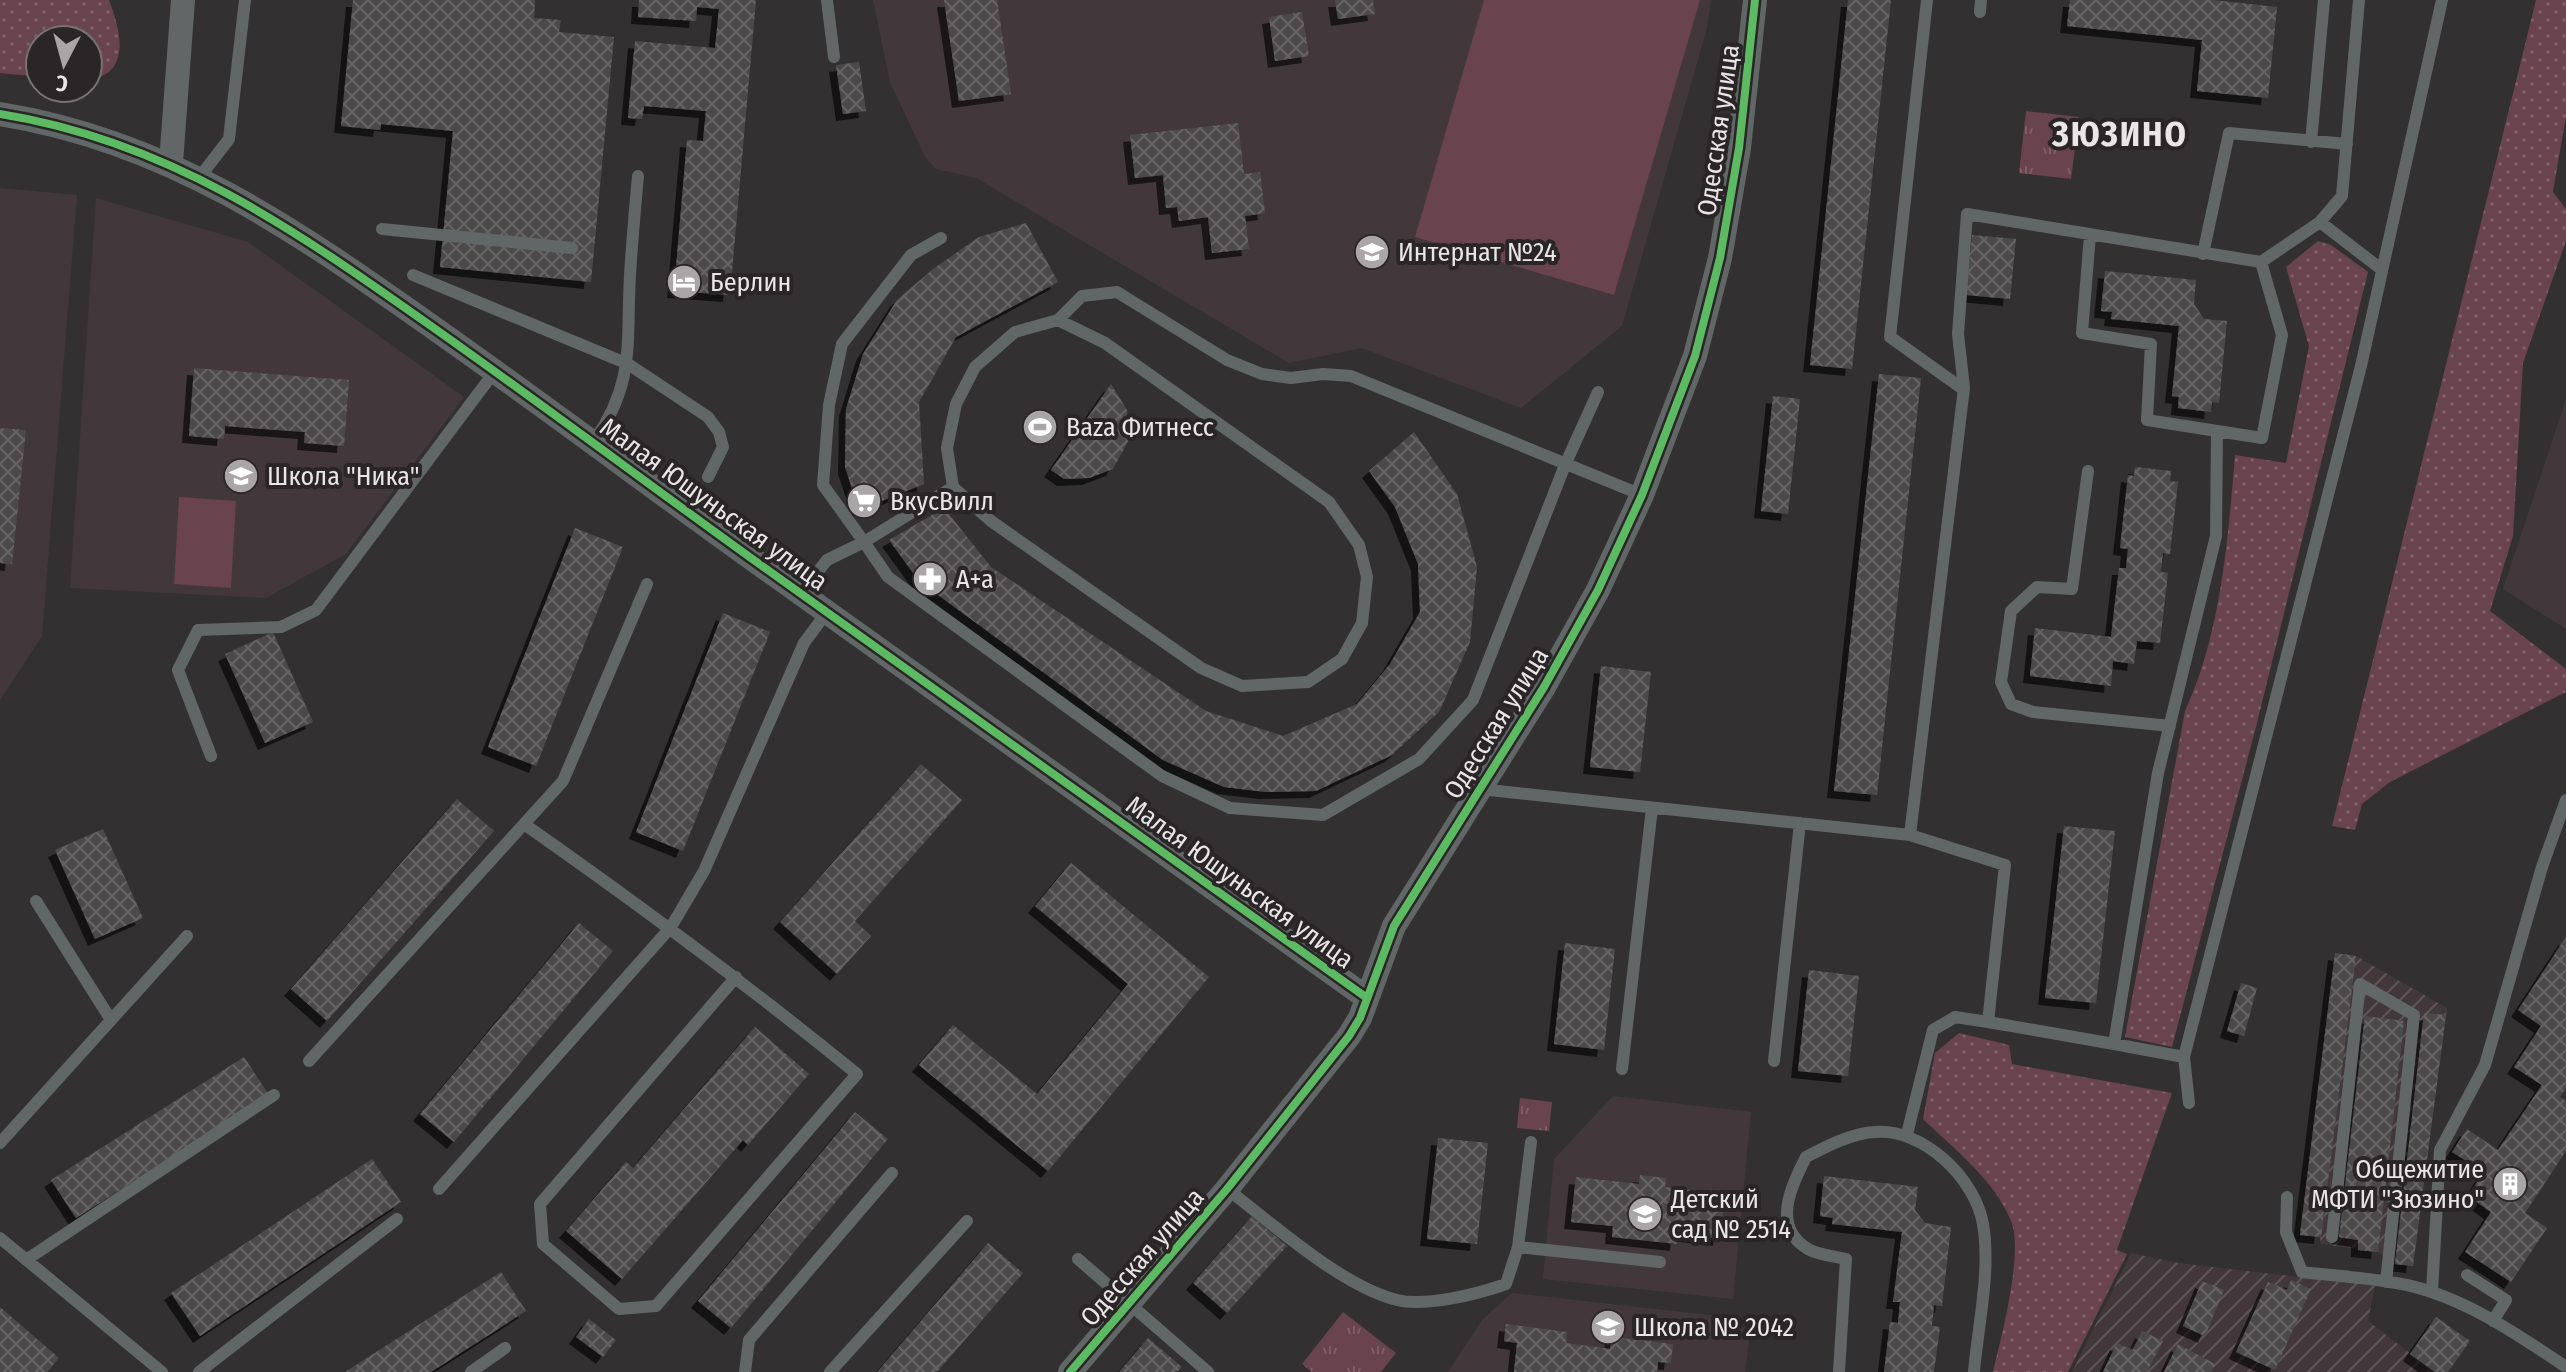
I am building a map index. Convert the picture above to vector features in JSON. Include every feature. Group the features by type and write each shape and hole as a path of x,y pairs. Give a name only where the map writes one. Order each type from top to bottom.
{"street":[{"path":"171,163 183,0"},
{"name":"Одесская улица","path":"1070,1372 1227,1189 1349,1036 1394,926 1544,687 1590,604 1642,495 1695,356 1720,258 1739,148 1755,0"},
{"name":"Малая Юшуньская улица","path":"0,114 66,126 171,163 285,224 594,441 827,612 1367,998"}],"lane":[{"path":"199,178 229,139 245,0"},
{"path":"827,0 834,57"},
{"path":"1927,0 1890,337 1963,389"},
{"path":"2311,142 2324,0"},
{"path":"1910,835 1963,389 1958,334 1967,214 2261,262 2320,222 2342,196 2359,0"},
{"path":"2189,1103 2184,1057 2357,382 2442,0"},
{"path":"2203,254 2229,133 2347,144"},
{"path":"594,441 613,414 628,364 629,277 638,176"},
{"path":"2320,222 2381,269"},
{"path":"382,229 572,248"},
{"path":"2090,235 2082,333 2151,344 2147,420 2262,438 2282,335 2261,262"},
{"path":"941,238 911,255 842,344 829,405 823,485 888,577 1162,776 1230,808 1323,815 1419,759 1473,700 1565,465 1598,392"},
{"path":"413,275 628,364 708,417 719,432 723,447 708,477"},
{"path":"1058,320 1105,343 1329,502 1359,545 1367,577 1362,623 1342,659 1308,682 1242,686 1201,668 991,521 953,487 947,448 956,404 975,367 1015,332 1058,320 1082,296 1117,292 1227,360 1277,376 1351,376 1642,495"},
{"path":"211,756 178,670 198,630 281,627 316,610 495,371"},
{"path":"2114,1044 2158,773 2216,536 2217,431"},
{"path":"2088,471 2072,589 2037,587 2011,611 2001,682 2011,704 2033,712 2170,726"},
{"path":"801,593 827,560 864,542 953,487"},
{"path":"309,1061 563,781 647,584"},
{"path":"439,1189 671,927 704,871 804,643 827,612"},
{"path":"1480,789 1910,835 2005,865 1988,1022"},
{"path":"2432,1292 2440,1150 2485,1065 2542,867 2566,800"},
{"path":"1622,1069 1652,808"},
{"path":"1774,1061 1800,823"},
{"path":"524,824 671,927 736,977 857,1074 656,1306 619,1309 543,1244 540,1204 736,977"},
{"path":"36,901 111,1020"},
{"path":"0,1143 187,936"},
{"path":"2332,1237 2360,984 2414,1015 2386,1282"},
{"path":"1907,1134 1933,1030 1955,1017 2184,1057"},
{"path":"26,1260 274,1095"},
{"path":"1839,1372 1846,1259 1809,1249 1789,1230 1786,1207 1806,1157 1874,1131 1907,1134 1942,1158 1970,1188 1983,1223 1985,1258 1974,1372"},
{"path":"1227,1189 1340,1273 1398,1300 1470,1297 1506,1284 1518,1247 1531,1142"},
{"path":"745,1372 749,1340 892,1173"},
{"path":"2287,1197 2286,1232 2302,1272 2386,1282 2432,1292 2493,1321 2566,1367"},
{"path":"199,1372 397,1219"},
{"path":"830,1372 967,1221"},
{"path":"0,1238 162,1372"},
{"path":"1518,1247 1660,1262"},
{"path":"1078,1259 1208,1372"},
{"path":"2467,1275 2506,1300 2493,1321"},
{"path":"471,1372 505,1348"}],"shaded area":[{"name":"Интернат №24","path":"873,0 1711,0 1707,28 1622,326 1521,408 1362,348 1289,363 976,178 936,169 925,157 890,82"},
{"path":"0,188 77,195 42,636 0,700"},
{"name":"Школа \"Ника\"","path":"96,198 248,242 464,397 346,554 266,598 70,588"},
{"path":"2566,399 2566,629 2503,589"},
{"path":"2335,953 2356,956 2447,1008 2413,1266 2395,1264 2378,1252 2321,1244 2320,1237 2300,1235"},
{"name":"Детский сад № 2514","path":"1613,1096 1751,1112 1733,1299 1543,1279 1554,1159"},
{"path":"2131,1253 2179,1263 2375,1286 2368,1321 2435,1372 2072,1372"},
{"name":"Школа № 2042","path":"1512,1293 1718,1316 1750,1333 1745,1372 1448,1372 1482,1320"}],"green space":[{"path":"0,0 109,0 117,24 120,49 112,69 104,75 104,24 24,24 24,75 0,73"},
{"path":"1484,0 1700,0 1614,295 1415,237"},
{"path":"2536,0 2566,0 2566,116 2553,192 2566,209 2566,241 2523,363 2513,536 2490,611 2566,669 2566,692 2390,782 2362,804 2355,830 2332,826"},
{"path":"2026,111 2079,117 2071,179 2019,173"},
{"path":"2318,241 2331,245 2368,272 2258,719 2172,1047 2125,1037 2185,711 2215,618 2226,553 2235,455 2286,463 2309,346 2286,267"},
{"path":"179,497 236,501 231,588 174,584"},
{"path":"1959,1033 2009,1045 2012,1064 2172,1093 2117,1250 2127,1254 2068,1372 1993,1372 2013,1273 2015,1253 2011,1221 1984,1178 1923,1119 1935,1053"},
{"path":"1520,1098 1552,1102 1549,1131 1517,1128"},
{"path":"1343,1312 1396,1353 1381,1372 1312,1372 1302,1364"}],"building":[{"path":"353,0 535,0 534,18 561,20 559,32 614,37 591,282 440,267 453,131 381,124 380,130 341,126"},
{"path":"639,0 756,0 730,295 674,291 687,140 703,141 706,111 644,106 642,119 628,118 635,41 715,48 719,9 697,7 696,21 638,17"},
{"path":"944,0 997,0 1011,94 959,101"},
{"path":"1335,0 1373,0 1375,14 1338,19"},
{"path":"1848,0 1891,0 1852,369 1810,365"},
{"path":"2070,0 2213,0 2277,7 2268,98 2197,91 2202,40 2067,26"},
{"path":"1302,12 1309,56 1275,61 1269,17"},
{"path":"859,62 866,111 843,114 836,65"},
{"path":"1238,123 1244,174 1260,172 1265,213 1245,216 1249,249 1212,253 1208,217 1179,221 1177,207 1166,208 1163,175 1135,178 1130,135"},
{"path":"1026,223 1058,282 956,337 919,402 924,484 859,510 845,467 846,409 863,354 897,300 933,269 979,237"},
{"path":"1972,235 2016,239 2010,299 1966,295"},
{"path":"2105,271 2196,280 2194,304 2204,319 2227,321 2219,403 2212,402 2211,412 2178,408 2179,397 2172,396 2179,326 2111,319 2112,312 2101,311"},
{"path":"194,368 349,380 344,446 304,443 305,432 225,426 224,439 189,436"},
{"path":"1879,374 1921,378 1877,795 1834,791"},
{"path":"1111,384 1127,410 1130,438 1113,469 1089,478 1064,479 1051,470"},
{"path":"1773,396 1800,399 1788,514 1761,511"},
{"path":"0,428 26,430 12,564 0,563"},
{"path":"1414,432 1457,494 1477,567 1470,642 1439,712 1392,755 1316,791 1266,792 1224,787 1163,760 919,581 889,540 944,508 991,567 1206,711 1283,736 1357,704 1390,664 1420,612 1418,564 1395,507 1369,471"},
{"path":"2135,467 2171,471 2170,481 2178,482 2170,554 2163,553 2161,572 2168,573 2160,643 2137,641 2134,664 2113,661 2111,686 2030,676 2035,628 2111,637 2119,568 2126,568 2128,549 2120,548 2128,475 2134,476"},
{"path":"575,528 623,547 536,766 488,747"},
{"path":"723,613 770,632 683,851 636,832"},
{"path":"273,632 313,722 265,743 225,654"},
{"path":"1601,666 1651,672 1640,772 1590,767"},
{"path":"921,764 962,800 855,921 871,936 837,974 780,922"},
{"path":"457,799 494,831 327,1021 291,989"},
{"path":"2064,826 2115,831 2096,1003 2045,998"},
{"path":"103,829 143,918 95,939 55,850"},
{"path":"1071,863 1209,977 1048,1171 919,1065 953,1025 1037,1094 1128,984 1035,906"},
{"path":"579,923 613,951 454,1142 420,1114"},
{"name":"Общежитие МФТИ \"Зюзино\"","path":"2566,937 2566,1088 2560,1097 2566,1101 2566,1151 2525,1213 2547,1228 2511,1282 2465,1252 2491,1212 2468,1196 2484,1172 2452,1152 2467,1129 2498,1150 2542,1085 2514,1067 2541,1026 2518,1010"},
{"path":"1565,943 1615,949 1604,1050 1554,1044"},
{"path":"2335,953 2356,956 2321,1237 2300,1235"},
{"path":"1809,970 1859,976 1848,1076 1798,1071"},
{"path":"2241,983 2257,988 2244,1036 2227,1031"},
{"path":"2424,1013 2446,1015 2413,1266 2395,1264"},
{"path":"2365,1016 2404,1021 2378,1252 2358,1250 2358,1240 2339,1237"},
{"path":"755,1027 809,1074 748,1145 743,1140 622,1279 566,1231 626,1162 633,1168"},
{"path":"244,1057 269,1095 76,1218 51,1180"},
{"path":"855,1112 888,1139 731,1328 698,1301"},
{"path":"1438,1138 1488,1143 1477,1244 1427,1239"},
{"path":"372,1159 401,1202 200,1336 171,1293"},
{"path":"1640,1175 1666,1178 1665,1187 1725,1194 1720,1239 1678,1234 1677,1244 1612,1237 1613,1226 1571,1222 1576,1177 1639,1184"},
{"path":"1824,1176 1918,1187 1915,1210 1925,1223 1951,1227 1942,1306 1934,1305 1932,1326 1940,1327 1934,1372 1884,1372 1890,1322 1898,1323 1900,1302 1893,1302 1902,1232 1832,1224 1833,1218 1820,1216"},
{"path":"1252,1216 1287,1246 1227,1313 1193,1283"},
{"path":"988,1243 1023,1273 937,1372 877,1372"},
{"path":"501,1272 526,1311 431,1372 345,1372"},
{"path":"2291,1280 2311,1289 2275,1370 2236,1352 2268,1282 2287,1290"},
{"path":"2202,1281 2224,1290 2205,1336 2183,1326"},
{"path":"0,1307 59,1358 47,1372 0,1372"},
{"path":"2436,1317 2470,1341 2448,1372 2435,1372 2410,1354"},
{"path":"589,1319 616,1340 603,1357 576,1337"},
{"path":"1506,1324 1567,1332 1566,1343 1610,1349 1612,1337 1673,1344 1671,1363 1658,1362 1657,1372 1514,1372 1517,1343 1504,1341"},
{"path":"2142,1331 2163,1341 2147,1372 2103,1372 2117,1343 2133,1350"},
{"path":"1148,1338 1182,1367 1177,1372 1119,1372"},
{"path":"2178,1344 2215,1364 2211,1372 2164,1372"}],"cycle path":[{"path":"1070,1372 1227,1189 1349,1036 1360,1018 1394,926 1544,687 1598,590 1642,495 1695,356 1720,258 1739,148 1755,0"},
{"path":"0,114 61,127 120,145 175,168 228,194 330,256 1367,998"}],"place":[{"name":"Интернат №24","path":"1372,252"},
{"name":"Берлин","path":"684,282"},
{"name":"Baza Фитнесс","path":"1040,427"},
{"name":"Школа \"Ника\"","path":"241,476"},
{"name":"ВкусВилл","path":"864,501"},
{"name":"А+а","path":"930,579"},
{"name":"Общежитие МФТИ \"Зюзино\"","path":"2510,1184"},
{"name":"Детский сад № 2514","path":"1645,1214"},
{"name":"Школа № 2042","path":"1608,1327"}],"district":[{"name":"ЗЮЗИНО","path":"2120,134"}]}
